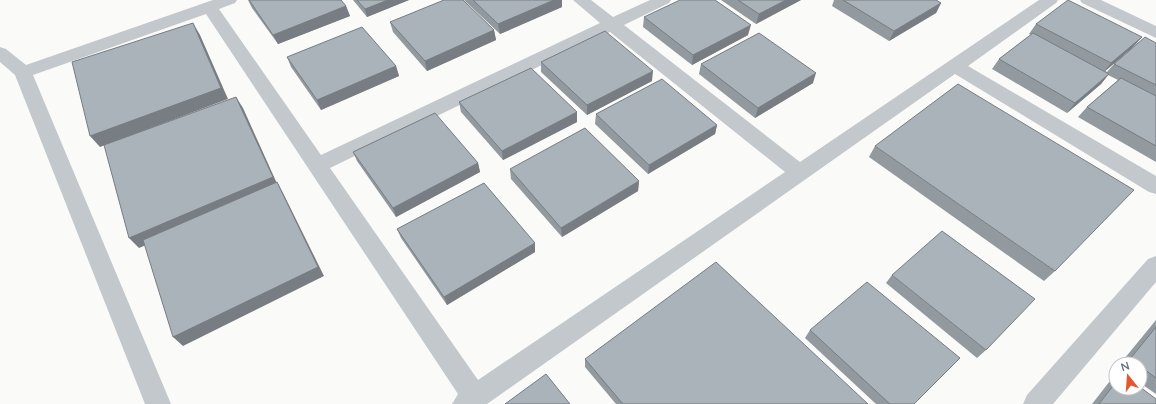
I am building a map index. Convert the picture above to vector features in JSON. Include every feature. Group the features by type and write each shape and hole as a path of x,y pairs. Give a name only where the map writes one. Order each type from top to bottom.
{"street":[{"path":"581,0 800,173"},
{"path":"318,165 663,0"},
{"path":"23,72 220,3 318,165 470,401 1050,0"},
{"path":"1088,0 1156,33"},
{"path":"0,53 23,72 158,404"},
{"path":"955,66 1156,186"},
{"path":"1036,404 1156,266"}],"building":[{"path":"249,0 341,0 346,6 273,35"},
{"path":"357,0 388,0 365,9"},
{"path":"444,0 463,0 494,30 425,61 390,22"},
{"path":"473,0 554,0 498,24"},
{"path":"680,0 715,0 751,25 693,55 644,17"},
{"path":"738,0 786,0 759,14"},
{"path":"843,0 936,0 941,3 894,31"},
{"path":"1068,0 1142,37 1111,63 1036,24"},
{"path":"193,23 221,88 90,136 72,62"},
{"path":"362,27 396,66 317,100 287,57"},
{"path":"605,31 653,71 587,105 541,62"},
{"path":"759,33 816,73 758,108 701,64"},
{"path":"1033,33 1109,74 1075,103 999,59"},
{"path":"1145,37 1156,43 1156,85 1114,64"},
{"path":"531,68 577,112 502,151 459,102"},
{"path":"1121,78 1156,96 1156,146 1087,107"},
{"path":"662,79 717,125 649,165 596,114"},
{"path":"958,84 1134,190 1055,271 875,146"},
{"path":"236,97 273,177 129,238 104,145"},
{"path":"435,113 478,163 393,208 353,152"},
{"path":"585,128 639,181 561,228 510,169"},
{"path":"277,182 318,267 173,337 143,240"},
{"path":"484,183 535,243 444,297 397,229"},
{"path":"942,231 1035,299 986,350 892,275"},
{"path":"716,262 868,404 623,404 585,359"},
{"path":"867,282 960,358 914,404 890,404 810,330"},
{"path":"1156,327 1156,378 1148,372 1148,356 1132,356"},
{"path":"546,374 570,404 505,404"},
{"path":"1108,392 1108,396 1148,396 1148,393 1156,399 1156,404 1099,404"}]}
